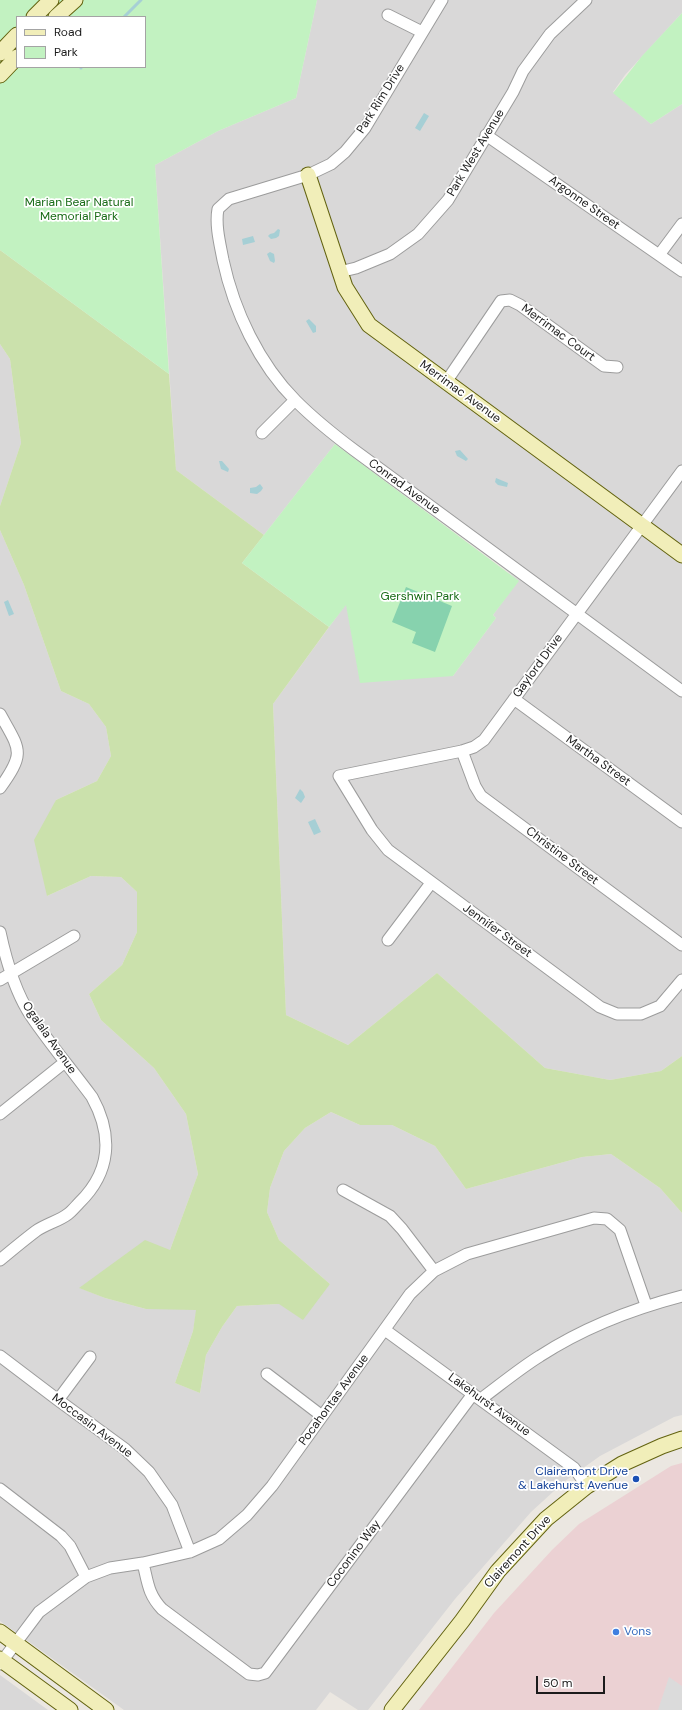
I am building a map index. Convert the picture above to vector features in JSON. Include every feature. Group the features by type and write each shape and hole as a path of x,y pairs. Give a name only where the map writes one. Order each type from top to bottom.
{"main road":[{"path":"35,16 51,0"},
{"path":"57,16 75,0"},
{"path":"0,53 16,36"},
{"path":"0,75 16,58"},
{"name":"Merrimac Avenue","path":"308,175 338,272 345,287 369,325 682,555"},
{"name":"Clairemont Drive","path":"392,1710 462,1621 498,1572 546,1519 587,1486 622,1464 662,1446 682,1439"},
{"path":"0,1632 106,1710"},
{"path":"1,1661 70,1710"}],"street":[{"name":"Park Rim Drive","path":"217,215 218,209 229,199 308,175 331,164 345,152 365,128 442,0"},
{"name":"Park West Avenue","path":"338,272 356,268 390,254 418,234 448,200 513,92 523,71 550,34 586,0"},
{"path":"388,15 422,32"},
{"name":"Argonne Street","path":"486,135 682,271"},
{"name":"Conrad Avenue","path":"217,215 220,244 226,272 241,317 265,363 295,400 315,419 354,450 682,691"},
{"path":"659,255 682,224"},
{"name":"Merrimac Court","path":"446,382 501,301 510,300 520,305 604,366 617,367"},
{"path":"262,433 295,400"},
{"name":"Gaylord Drive","path":"339,776 462,751 474,747 484,740 682,471"},
{"name":"Martha Street","path":"514,699 682,822"},
{"path":"0,714 15,741 18,751 18,759 0,788"},
{"name":"Christine Street","path":"462,751 475,786 481,796 682,945"},
{"name":"Jennifer Street","path":"339,776 372,830 388,850 600,1006 617,1014 641,1014 660,1006 682,980"},
{"path":"388,940 431,883"},
{"name":"Ogalala Avenue","path":"0,932 3,948 19,993 30,1015 92,1097 100,1110 105,1128 106,1139 106,1155 101,1172 90,1192 68,1214 37,1230 0,1260"},
{"path":"0,980 74,936"},
{"path":"0,1114 65,1062"},
{"path":"343,1190 390,1216 402,1229 434,1271"},
{"name":"Pocahontas Avenue","path":"1,1661 39,1612 86,1577 110,1568 143,1563 190,1552 219,1539 247,1515 272,1486 410,1294 434,1271 467,1254 594,1218 607,1218 620,1230 646,1305"},
{"name":"Coconino Way","path":"143,1563 150,1593 153,1600 162,1610 249,1674 258,1675 270,1667 477,1396 540,1356 599,1324 646,1305 682,1296"},
{"name":"Lakehurst Avenue","path":"385,1330 574,1468 587,1486"},
{"name":"Moccasin Avenue","path":"0,1356 125,1449 149,1472 172,1505 190,1552"},
{"path":"58,1400 90,1357"},
{"path":"267,1374 322,1416"},
{"path":"0,1489 61,1536 70,1546 86,1577"}],"shaded area":[{"path":"317,0 682,0 682,13 625,75 613,92 651,124 682,104 682,1056 661,1071 610,1080 545,1068 437,973 348,1045 286,1015 273,704 346,604 453,676 496,618 493,615 518,581 507,571 335,444 264,535 176,470 155,165 218,131 296,98"},
{"path":"0,344 10,359 21,443 0,506"},
{"path":"0,530 24,585 61,691 89,704 106,727 111,756 97,781 56,800 47,896 91,876 121,877 137,892 137,932 122,965 89,994 101,1020 154,1068 186,1114 198,1174 170,1250 80,1288 105,1298 146,1309 197,1309 193,1331 175,1383 200,1393 206,1355 222,1327 237,1306 279,1304 330,1284 279,1240 267,1212 270,1188 284,1151 305,1128 331,1112 360,1125 392,1125 435,1146 466,1189 582,1157 611,1154 660,1188 682,1213 682,1415 674,1417 600,1456 565,1481 531,1512 455,1599 368,1710 358,1710 330,1692 316,1710 124,1710 0,1621"},
{"path":"682,1463 682,1710 419,1710 494,1613 552,1550 579,1524 671,1466"},
{"path":"0,1675 48,1710 0,1710"},
{"path":"669,1677 682,1686 682,1710 658,1710"}],"green space":[{"name":"Marian Bear Natural Memorial Park","path":"0,0 317,0 296,98 218,131 155,165 169,374 0,250"},
{"path":"682,13 682,104 651,124 613,93 642,56"},
{"path":"0,250 169,374 176,470 264,535 242,563 329,627 273,704 286,1015 348,1045 437,973 545,1068 610,1080 661,1071 682,1056 682,1213 660,1188 611,1154 582,1157 466,1189 435,1146 392,1125 360,1125 331,1112 305,1128 284,1151 270,1188 267,1212 279,1240 330,1284 303,1320 279,1304 237,1306 222,1327 206,1355 200,1393 175,1383 193,1331 196,1310 146,1309 105,1298 79,1288 145,1240 170,1250 198,1174 186,1114 154,1068 101,1020 89,994 122,965 137,932 137,892 121,877 91,876 47,896 34,840 56,800 97,781 111,756 106,727 89,704 61,691 24,585 0,530 0,506 21,443 10,359 0,344"},
{"name":"Gershwin Park","path":"335,444 519,581 493,615 496,618 453,676 360,683 346,605 329,627 242,563"},
{"path":"406,587 452,606 435,652 412,643 416,632 392,622"}],"water":[{"path":"424,113 429,116 420,131 415,128"},
{"path":"278,229 280,230 279,236 271,239 268,236 274,233"},
{"path":"253,236 255,242 243,245 242,239"},
{"path":"270,252 274,254 274,263 270,261 267,254"},
{"path":"309,319 316,326 316,332 313,333 306,321"},
{"path":"460,450 468,459 466,461 457,456 455,451"},
{"path":"219,461 222,461 229,469 228,472 221,469"},
{"path":"496,478 508,483 507,487 498,485 495,482"},
{"path":"260,484 263,488 261,491 257,494 250,493 250,488 256,487"},
{"path":"8,600 14,614 9,616 4,602"},
{"path":"300,789 305,797 301,803 295,798"},
{"path":"315,819 321,832 314,835 308,822"}],"waterway":[{"path":"125,16 141,0"}],"place":[{"name":"Clairemont Drive & Lakehurst Avenue","path":"636,1479"},
{"name":"Vons","path":"616,1632"}]}
